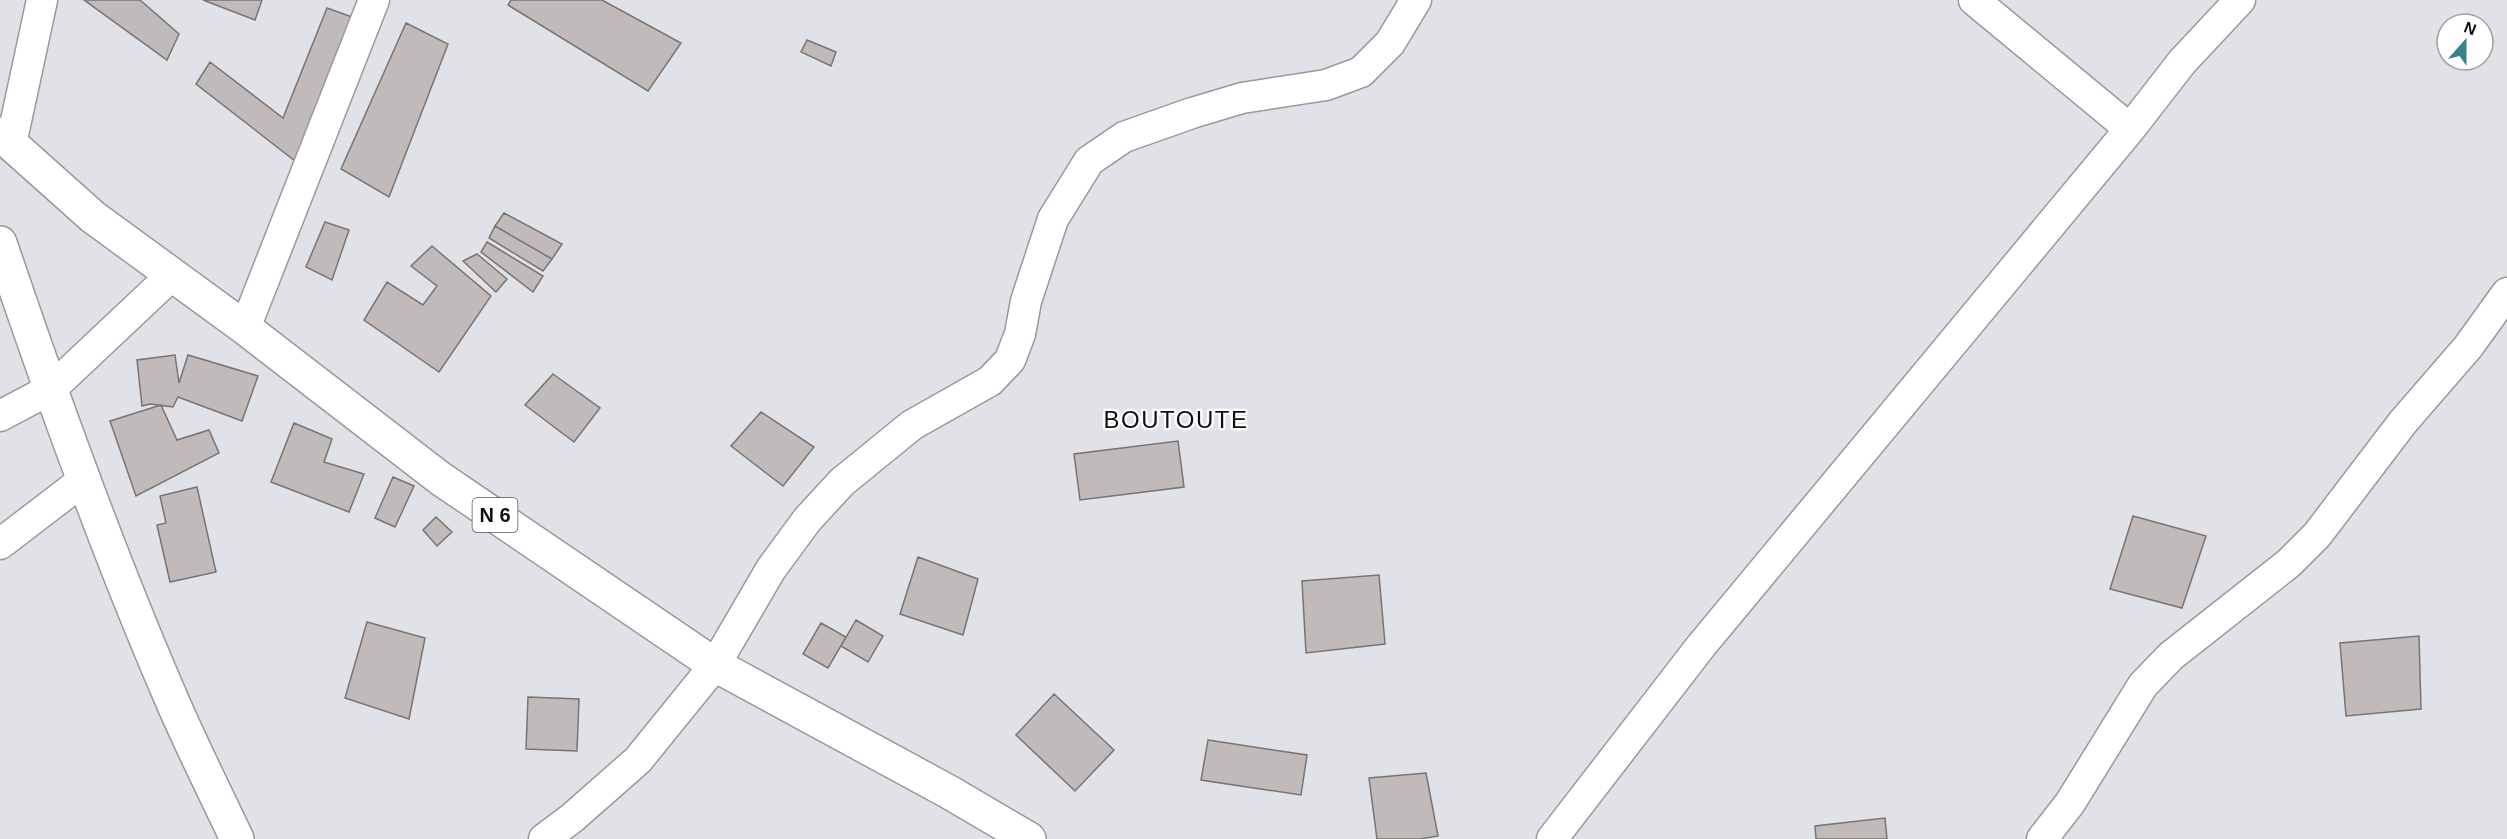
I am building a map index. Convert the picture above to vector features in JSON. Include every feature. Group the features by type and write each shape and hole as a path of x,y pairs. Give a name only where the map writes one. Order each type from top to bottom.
{"main road":[{"name":"N 6","path":"5,139 93,217 244,328 441,479 715,665 1029,839"},
{"path":"0,243 51,389 133,606 168,692 237,839"}],"street":[{"path":"5,139 42,0"},
{"path":"244,328 374,0"},
{"path":"544,839 572,818 638,760 715,665 771,569 807,520 842,482 912,425 990,381 1011,360 1020,334 1026,301 1053,219 1089,161 1124,137 1192,113 1242,98 1326,85 1361,72 1389,43 1416,0"},
{"path":"1974,0 2001,9 2130,129"},
{"path":"1552,839 1701,646 2130,129 2182,62 2240,0"},
{"path":"0,416 51,389 172,275"},
{"path":"2042,839 2070,803 2143,685 2171,656 2289,563 2317,535 2403,422 2468,347 2507,293"},
{"path":"0,544 85,479"}],"building":[{"path":"84,0 140,0 179,34 167,60"},
{"path":"203,0 262,0 255,20"},
{"path":"511,0 602,0 681,43 648,91 508,5"},
{"path":"327,8 352,17 295,161 196,84 210,62 283,118"},
{"path":"406,23 448,44 389,197 341,169"},
{"path":"807,40 836,52 831,66 801,52"},
{"path":"504,213 562,244 552,259 495,226"},
{"path":"325,222 349,230 332,280 306,267"},
{"path":"495,226 552,259 543,271 489,238"},
{"path":"487,242 543,276 533,292 481,252"},
{"path":"432,246 491,296 439,372 364,320 387,282 423,305 437,286 411,266"},
{"path":"477,254 507,279 496,292 463,261"},
{"path":"175,355 179,383 188,355 258,376 242,421 178,397 173,407 150,404 142,406 137,360"},
{"path":"553,374 600,408 574,442 525,405"},
{"path":"161,405 177,440 209,430 219,453 136,496 110,421"},
{"path":"761,412 814,447 783,486 731,446"},
{"path":"294,423 332,439 324,462 364,474 349,512 271,482"},
{"path":"1178,441 1184,487 1080,500 1074,454"},
{"path":"393,477 414,486 395,527 375,518"},
{"path":"197,487 216,572 170,582 157,525 166,523 160,496"},
{"path":"2133,516 2206,536 2182,608 2110,589"},
{"path":"436,517 452,532 437,546 423,530"},
{"path":"918,557 978,579 963,635 900,614"},
{"path":"1379,575 1385,644 1306,653 1302,581"},
{"path":"856,620 883,636 868,662 841,646"},
{"path":"367,622 425,638 409,719 345,698"},
{"path":"821,623 846,637 828,668 803,654"},
{"path":"2419,636 2421,709 2346,716 2340,643"},
{"path":"1054,694 1114,750 1075,791 1016,735"},
{"path":"528,697 579,699 577,751 526,749"},
{"path":"1208,740 1307,755 1301,795 1201,780"},
{"path":"1426,773 1438,836 1420,839 1377,839 1369,778"},
{"path":"1885,818 1887,839 1816,839 1815,826"}],"district":[{"name":"BOUTOUTE","path":"1176,419"}]}
